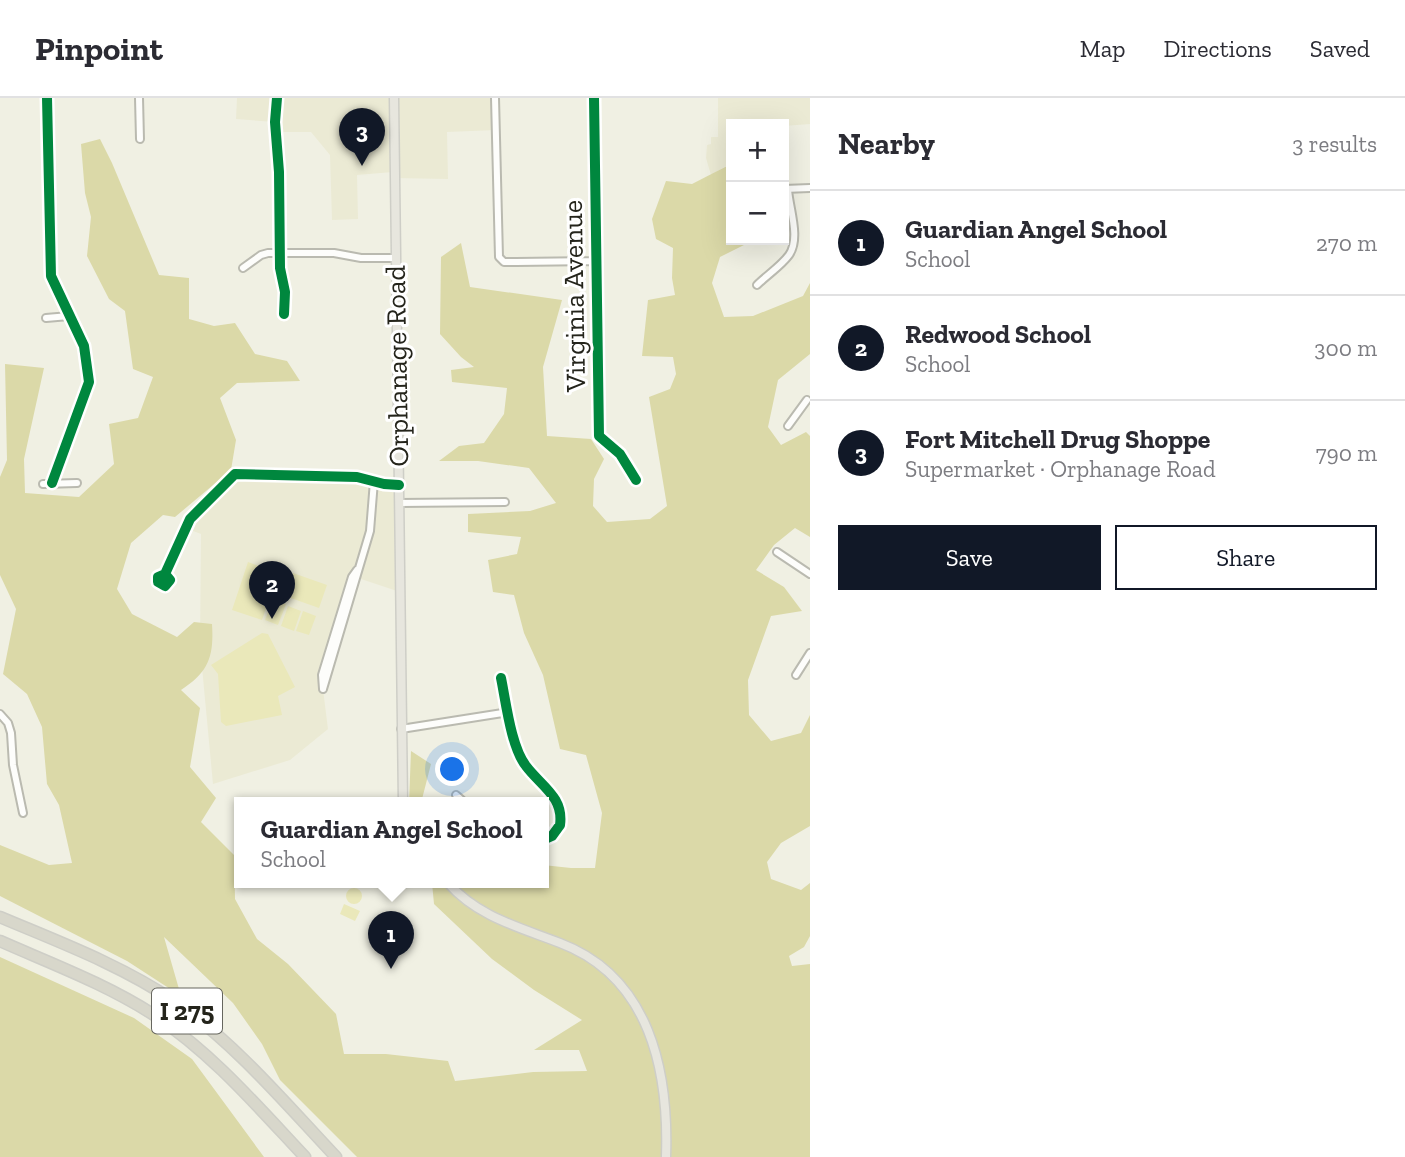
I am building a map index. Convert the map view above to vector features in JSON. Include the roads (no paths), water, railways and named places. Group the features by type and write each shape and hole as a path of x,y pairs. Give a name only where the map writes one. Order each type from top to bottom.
{"highway":[{"name":"I 275","path":"0,917 104,962 173,1001 240,1056 336,1157"},
{"name":"I 275","path":"0,941 82,976 155,1016 225,1073 305,1157"}],"main road":[{"name":"Orphanage Road","path":"394,98 403,797"},
{"path":"453,888 485,914 585,954 606,968 623,986 643,1019 657,1060 666,1111 666,1157"}],"street":[{"path":"47,98 51,276 84,346 89,382 52,483"},
{"path":"139,98 140,139"},
{"path":"277,98 275,122 284,314"},
{"path":"495,98 500,260 596,261"},
{"name":"Virginia Avenue","path":"594,98 599,436 620,454 636,480"},
{"path":"789,189 810,188"},
{"path":"757,285 784,261 792,250 789,209"},
{"path":"243,268 263,254 334,253 361,258 395,258"},
{"path":"46,317 69,316"},
{"path":"788,426 809,398"},
{"path":"165,574 190,520 235,474 357,477 399,485"},
{"path":"358,568 358,578 323,689 322,676 352,577 358,568 370,531 374,481"},
{"path":"43,484 77,483"},
{"path":"399,503 505,502"},
{"path":"777,552 810,574"},
{"path":"796,674 810,653"},
{"path":"501,678 522,760 550,790 558,804 560,825 549,837"},
{"path":"401,729 509,712"},
{"path":"0,714 8,723 11,733 13,765 23,813"},
{"path":"456,794 459,797"}],"place":[{"name":"Fort Mitchell Drug Shoppe","path":"362,166"},
{"name":"Redwood School","path":"272,619"},
{"name":"Guardian Angel School","path":"391,969"}]}
